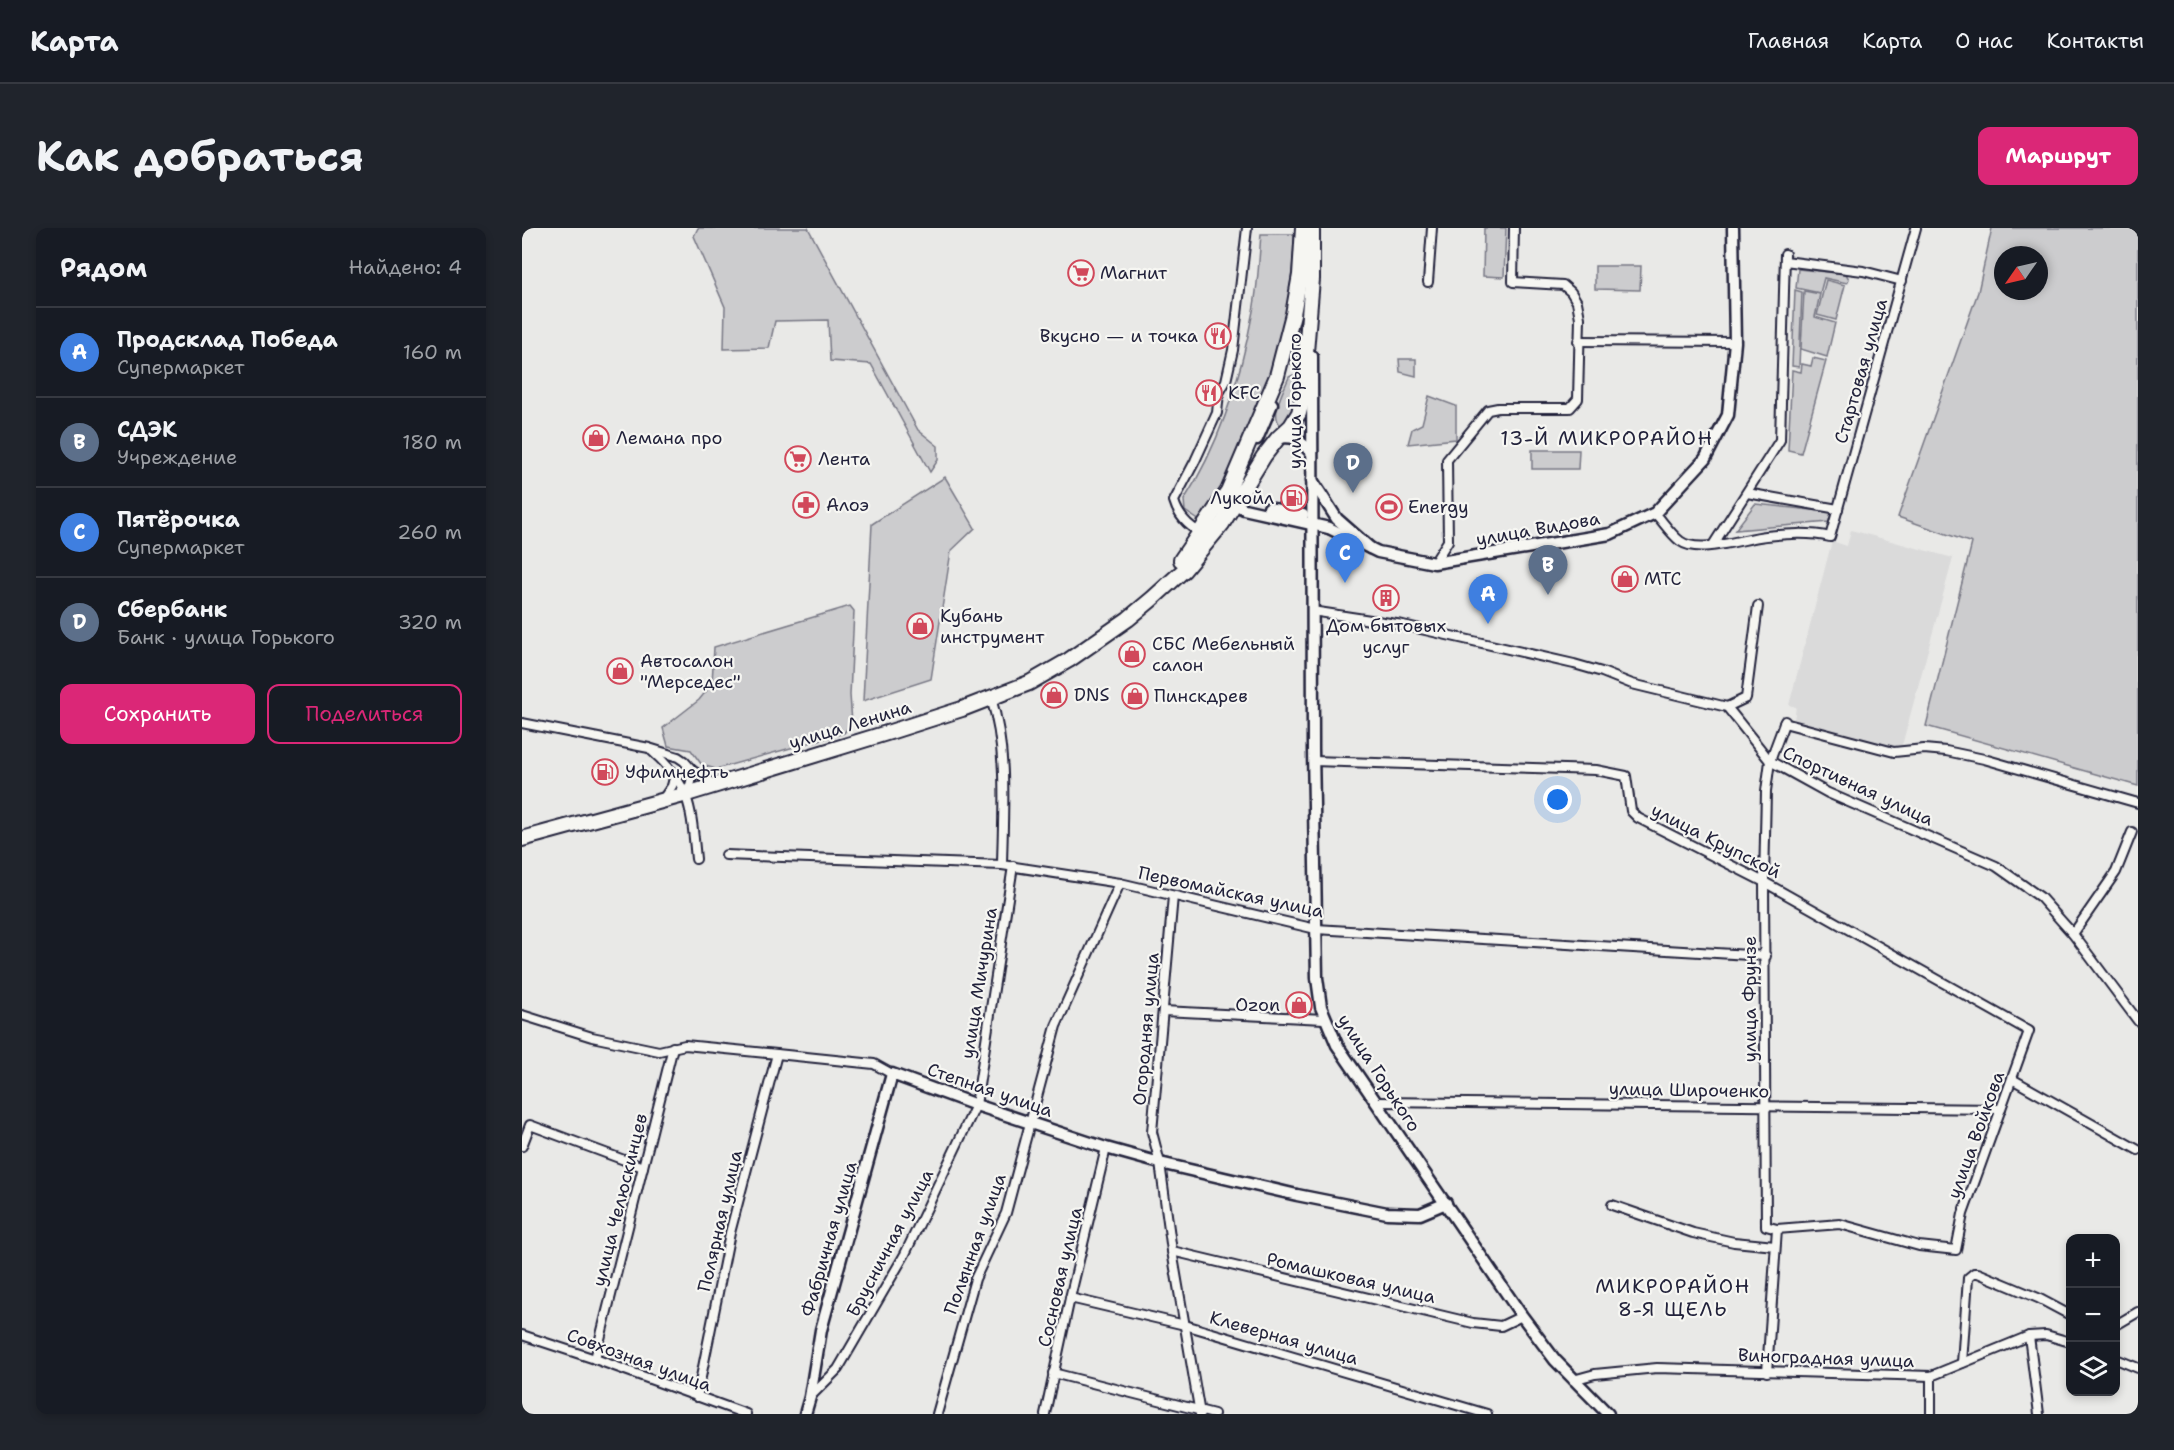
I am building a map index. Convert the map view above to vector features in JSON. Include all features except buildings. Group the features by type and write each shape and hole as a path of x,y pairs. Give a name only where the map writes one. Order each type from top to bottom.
{"highway":[{"path":"1162,589 1228,491 1277,376 1293,314 1307,228"},
{"path":"1162,589 1184,570 1222,524 1278,438 1291,426 1300,407 1312,279 1307,228"},
{"name":"улица Ленина","path":"522,839 687,794 908,726 1029,684 1069,660 1128,619 1162,589"}],"main road":[{"path":"1307,228 1302,287 1285,369 1265,422 1234,486 1232,496 1244,509 1311,521"},
{"name":"улица Видова","path":"1311,521 1393,556 1434,562 1610,534 1655,513 1705,459 1728,415 1735,342 1733,228"},
{"name":"улица Горького","path":"1312,279 1313,761 1317,978 1324,1019 1337,1045 1522,1316 1555,1360 1608,1414"},
{"path":"1278,438 1290,436 1300,441 1311,452"},
{"path":"1311,477 1320,495 1337,519 1370,548"},
{"path":"1221,501 1289,511 1311,521"},
{"path":"1222,524 1239,515 1257,513"},
{"name":"Степная улица","path":"892,1074 976,1105 1031,1121 1106,1148 1297,1195 1387,1213 1420,1214 1446,1203"},
{"name":"Фабричная улица","path":"805,1414 821,1330 892,1074"}],"street":[{"path":"1201,533 1180,515 1174,501 1215,417 1219,393 1226,381 1234,343 1245,257 1246,228"},
{"path":"1428,282 1432,228"},
{"name":"улица Видова","path":"1434,562 1448,542 1447,460 1488,410 1570,408 1578,399 1580,318 1576,302 1571,292 1563,285 1513,282 1514,228"},
{"name":"Стартовая улица","path":"1713,545 1764,536 1815,534 1830,537 1916,228"},
{"path":"1655,513 1681,542 1693,545 1713,545 1780,440 1781,336 1785,257 1863,271 1902,281"},
{"path":"1578,341 1735,342"},
{"path":"1747,492 1838,509"},
{"path":"1312,611 1403,625 1563,662 1602,672 1632,684 1727,707 1746,698 1758,606"},
{"path":"991,698 997,717 1002,752 1002,864"},
{"name":"Спортивная улица","path":"1727,707 1770,762 1828,793 1996,866 2040,897 2073,934 2138,1021"},
{"name":"улица Фрунзе","path":"1778,1229 1766,1226 1764,882 1766,791 1770,762 1784,722 1894,752 1924,749 1984,759 2138,803"},
{"path":"522,723 649,748 678,757 692,771 715,784"},
{"path":"649,748 675,774 687,794 692,815 696,859"},
{"name":"улица Крупской","path":"1313,761 1596,770 1626,776 1631,811 1638,818 1764,882 2029,1031"},
{"path":"687,794 692,771"},
{"path":"662,800 672,786 675,774"},
{"path":"2073,934 2115,872 2132,832"},
{"name":"Первомайская улица","path":"726,855 1002,864 1120,883 1316,928 1766,956"},
{"name":"улица Мичурина","path":"976,1105 1013,866"},
{"name":"Полынная улица","path":"937,1414 975,1279 1006,1213 1056,1026 1120,883"},
{"name":"Огородняя улица","path":"1173,896 1152,1132 1160,1163 1172,1251 1200,1412"},
{"path":"1163,1011 1324,1019"},
{"name":"Степная улица","path":"522,1015 592,1037 659,1052 685,1045 874,1064 892,1074"},
{"name":"улица Войкова","path":"1778,1229 1840,1224 1919,1246 1956,1250 1963,1214 2029,1031"},
{"name":"улица Челюскинцев","path":"595,1359 673,1047"},
{"name":"Полярная улица","path":"697,1397 730,1233 777,1054"},
{"path":"2012,1079 2138,1150"},
{"name":"улица Широченко","path":"1377,1102 2001,1109"},
{"name":"Брусничная улица","path":"810,1396 838,1369 905,1254 976,1105"},
{"path":"522,1146 530,1125 643,1167"},
{"name":"Сосновая улица","path":"1045,1414 1106,1148"},
{"path":"1612,1205 1694,1233 1734,1242 1775,1246"},
{"path":"1767,1372 1778,1229"},
{"name":"Ромашковая улица","path":"1172,1251 1473,1323 1501,1326 1522,1316"},
{"path":"1962,1363 1970,1274 1978,1273 2038,1298 2066,1313"},
{"name":"Клеверная улица","path":"1070,1298 1185,1325 1487,1414"},
{"path":"2120,1322 2138,1312"},
{"name":"Совхозная улица","path":"522,1335 746,1414"},
{"name":"Виноградная улица","path":"1573,1380 1595,1374 1657,1368 1931,1376 2029,1336 2046,1335 2066,1341"},
{"path":"2029,1336 2039,1414"},
{"path":"2120,1361 2138,1368"},
{"path":"1053,1373 1214,1414"},
{"path":"1931,1376 1931,1414"}],"shaded area":[{"path":"698,228 808,228 918,430 938,446 938,460 930,472 871,364 830,361 828,320 775,321 769,348 724,349 725,307 694,236"},
{"path":"1484,228 1506,228 1504,277 1483,276"},
{"path":"1992,228 2138,228 2138,786 1926,726 1972,543 1898,517 1978,292"},
{"path":"1261,234 1294,234 1292,270 1278,345 1252,421 1219,491 1200,521 1185,511 1184,500 1208,456 1228,409 1235,385 1255,302"},
{"path":"1595,266 1641,266 1640,290 1595,289"},
{"path":"1798,269 1846,274 1849,279 1847,283 1824,278 1820,293 1796,288"},
{"path":"1826,280 1845,285 1836,320 1817,315"},
{"path":"1795,290 1802,292 1799,367 1792,366"},
{"path":"1804,291 1820,294 1815,317 1835,323 1827,357 1801,349"},
{"path":"1301,303 1303,304 1300,364 1290,364 1297,336"},
{"path":"1813,358 1826,361 1801,453 1788,450 1792,370 1801,372 1802,364 1811,366"},
{"path":"1399,359 1416,359 1416,376 1400,372"},
{"path":"1297,375 1299,382 1298,395 1285,425 1280,425 1277,420 1277,408 1289,377"},
{"path":"1429,396 1456,406 1456,439 1408,444 1412,429 1422,424"},
{"path":"1532,450 1579,450 1578,469 1532,469"},
{"path":"945,477 975,528 951,551 931,679 863,701 872,524"},
{"path":"1755,504 1831,512 1829,522 1735,530"},
{"path":"1851,530 1953,558 1901,749 1794,720 1796,707 1789,705 1832,541 1847,546"},
{"path":"850,606 854,611 850,695 852,723 844,733 716,769 702,765 691,750 668,746 663,728 699,700 712,684 714,647"}],"place":[{"name":"Магнит","path":"1081,273"},
{"name":"Вкусно — и точка","path":"1218,336"},
{"name":"KFC","path":"1209,393"},
{"name":"Лемана про","path":"596,438"},
{"name":"Лента","path":"798,459"},
{"name":"Сбербанк","path":"1353,493"},
{"name":"Лукойл","path":"1294,498"},
{"name":"Алоэ","path":"806,505"},
{"name":"Energy","path":"1389,507"},
{"name":"МТС","path":"1625,579"},
{"name":"Пятёрочка","path":"1345,583"},
{"name":"СДЭК","path":"1548,595"},
{"name":"Дом бытовых услуг","path":"1386,598"},
{"name":"Продсклад Победа","path":"1488,624"},
{"name":"Кубань инструмент","path":"920,626"},
{"name":"СБС Мебельный салон","path":"1132,654"},
{"name":"Автосалон \"Мерседес\"","path":"620,671"},
{"name":"DNS","path":"1054,695"},
{"name":"Пинскдрев","path":"1135,696"},
{"name":"Уфимнефть","path":"605,772"},
{"name":"Ozon","path":"1299,1005"}],"district":[{"name":"13-Й МИКРОРАЙОН","path":"1607,438"},
{"name":"МИКРОРАЙОН 8-Я ЩЕЛЬ","path":"1673,1298"}]}
